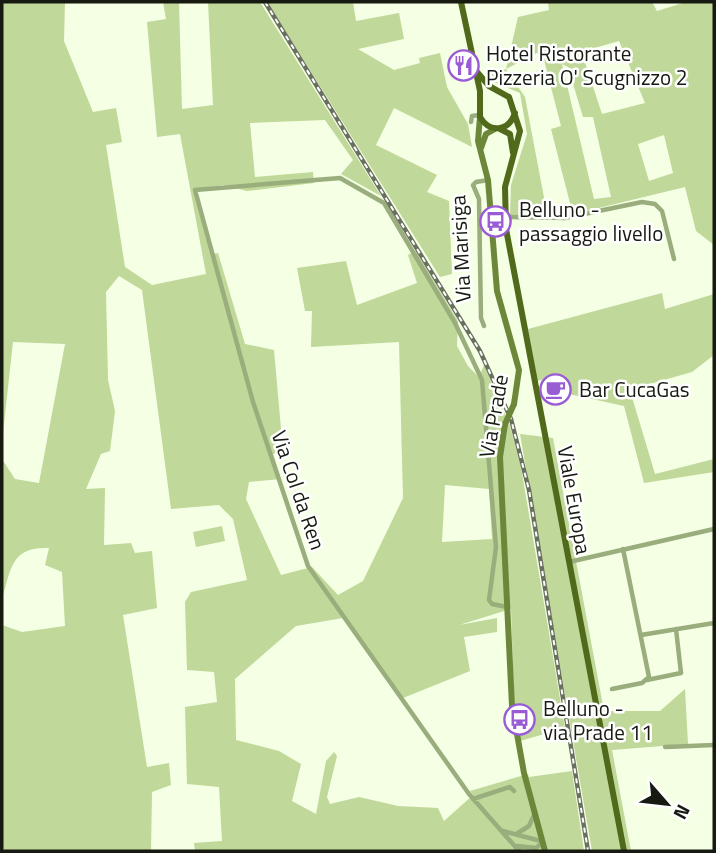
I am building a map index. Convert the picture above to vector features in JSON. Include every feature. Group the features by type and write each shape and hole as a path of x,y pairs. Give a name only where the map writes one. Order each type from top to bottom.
{"main road":[{"path":"461,2 477,72 480,116 483,123 510,134 514,155"},
{"path":"477,72 499,93 509,97 515,109 511,122 486,134 481,150"},
{"path":"481,102 488,94 499,93"},
{"name":"Viale Europa","path":"515,109 520,131 505,187 505,217 624,851"},
{"name":"Via Prade","path":"480,116 477,134 488,180 497,291 519,370 514,404 505,424 500,457 512,706 545,851"}],"street":[{"path":"471,122 472,116 480,116"},
{"name":"Via Col da Ren","path":"470,358 455,323 384,203 340,178 195,190 253,402 309,566 473,799 520,850"},
{"name":"Via Marisiga","path":"485,326 481,305 479,199 473,186 476,182 488,180"},
{"path":"505,217 565,218 642,202 655,204 662,211 674,259"},
{"name":"Via Prade","path":"470,358 482,380 492,492 496,564 489,600 492,604 509,607"},
{"path":"569,562 714,528"},
{"path":"623,549 642,635 647,680"},
{"path":"642,635 714,623"},
{"path":"612,689 681,673 676,629"},
{"path":"665,747 714,745"},
{"path":"473,799 510,787 514,791"},
{"path":"516,834 529,826 534,810"},
{"path":"502,831 543,842"},
{"path":"524,836 520,850 536,848 543,842"}],"green space":[{"path":"2,2 65,2 64,41 93,112 116,108 122,142 106,145 125,267 152,285 206,274 180,134 157,137 147,22 166,19 163,2 179,2 182,109 213,105 208,2 260,2 381,196 341,174 353,160 325,120 250,123 255,177 313,172 314,183 247,191 224,185 196,189 212,254 218,253 245,344 274,350 283,451 273,454 281,479 249,482 246,499 281,575 312,567 338,595 363,581 403,498 399,342 311,347 312,311 305,311 297,268 346,261 357,305 417,283 408,255 416,251 458,321 457,346 468,366 479,377 484,365 510,426 521,467 565,728 520,741 514,698 511,609 459,625 497,618 497,632 464,637 470,671 403,698 343,618 296,626 235,679 236,740 279,751 301,764 292,801 316,814 326,761 334,752 337,756 327,797 330,804 359,797 398,806 438,808 444,821 473,795 470,791 528,774 529,777 572,771 584,851 195,851 194,843 222,841 219,787 187,784 185,707 217,702 214,672 187,670 185,602 191,592 247,580 233,519 219,505 171,509 142,290 119,276 106,292 108,380 115,411 110,451 101,454 86,489 105,488 104,545 131,543 135,553 152,551 157,608 123,615 147,767 169,763 171,785 152,792 151,851 4,851 2,625 22,632 65,626 62,572 45,565 49,548 36,548 20,555 11,569 2,599 2,459 15,479 39,483 65,344 13,342 2,442","holes":["445,485 489,489 492,539 442,542"]},
{"path":"267,2 353,2 356,21 399,13 404,39 358,49 394,70 420,63 419,58 440,53 447,87 468,124 472,147 394,108 376,145 437,175 427,192 449,201 452,274 440,277"},
{"path":"548,2 652,2 657,11 686,2 714,2 714,245 696,231 685,187 562,217 510,215 511,185 527,134 520,93 496,83 488,74 506,69 518,17 549,10","holes":["619,41 645,103 602,114 583,56 591,49","537,53 543,56 561,126 551,129 571,207 546,208 525,97 506,69","562,64 568,67 583,117 593,117 611,197 594,199","664,135 673,173 649,181 638,144"]},
{"path":"662,293 665,309 714,294 714,355 692,372 639,387 632,397 655,474 714,459 714,472 644,483 624,406 569,394 565,382 545,379 537,381 528,329"},
{"path":"520,434 553,438 604,711 660,711 685,689 688,744 612,750 631,851 592,851"},
{"path":"222,526 225,541 196,547 193,532"}],"railway":[{"path":"265,2 480,351 511,419 529,490 588,851"}],"place":[{"name":"Hotel Ristorante Pizzeria O' Scugnizzo 2","path":"463,65"},
{"name":"Belluno - passaggio livello","path":"496,221"},
{"name":"Bar CucaGas","path":"556,389"},
{"name":"Belluno - via Prade 11","path":"520,720"}]}
